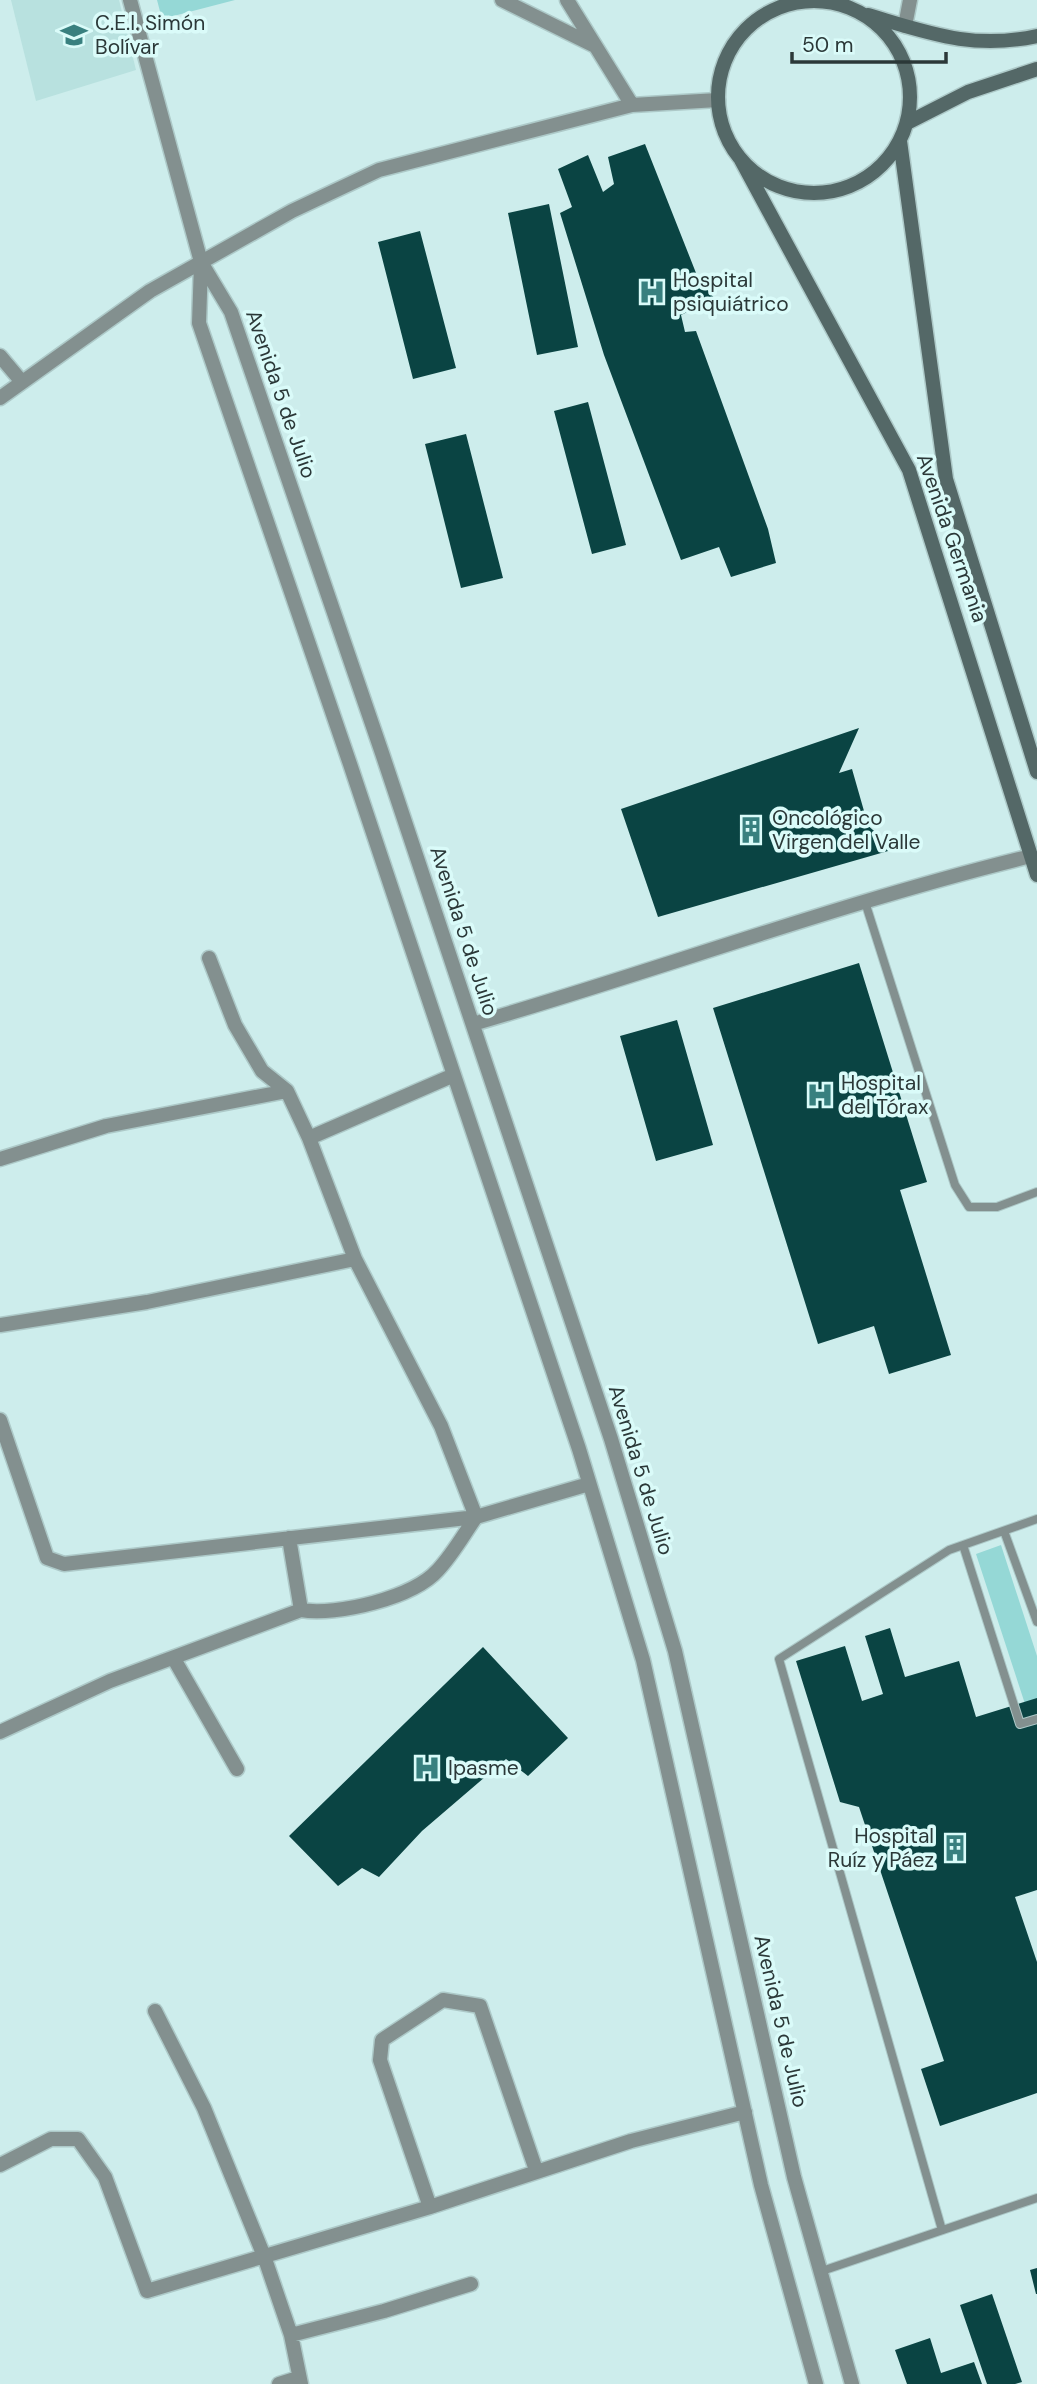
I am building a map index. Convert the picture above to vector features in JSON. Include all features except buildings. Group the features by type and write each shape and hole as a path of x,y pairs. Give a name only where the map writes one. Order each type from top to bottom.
{"street":[{"path":"130,0 201,262 199,323 454,1075 589,1483 643,1660 777,2248 816,2384"},
{"path":"502,0 596,47"},
{"path":"567,0 632,105"},
{"path":"905,26 910,0"},
{"path":"856,11 886,34 900,56 909,85 906,123 900,141 877,170 844,189 807,194 780,187 755,173 741,160 723,127 718,100 721,71 728,54 750,24 766,13 783,6 811,1 839,4 963,42 1005,42 1037,36"},
{"path":"906,123 968,92 1037,69"},
{"path":"0,398 150,291 292,211 379,170 443,151 632,105 718,100"},
{"name":"Avenida Germania","path":"900,141 946,479 1037,772"},
{"name":"Avenida Germania","path":"741,160 909,470 1037,875"},
{"name":"Avenida 5 de Julio","path":"201,262 231,312 611,1439 675,1651 818,2272 852,2384"},
{"path":"0,356 22,382"},
{"path":"473,1024 625,980 947,877 1031,856"},
{"path":"209,958 235,1025 262,1071 287,1091 309,1138 355,1259 441,1426 476,1517"},
{"path":"309,1138 454,1075"},
{"path":"0,1159 106,1126 287,1091"},
{"path":"0,1325 147,1302 355,1259"},
{"path":"0,1420 47,1558 64,1564 476,1517 589,1483"},
{"path":"0,1732 110,1681 174,1660 205,1645 301,1610 320,1613 388,1600 436,1572 476,1517"},
{"path":"289,1538 301,1610"},
{"path":"174,1660 237,1769"},
{"path":"430,2207 380,2060 382,2039 443,2000 480,2006 536,2170"},
{"path":"155,2011 204,2108 264,2256 291,2335 299,2381 279,2384"},
{"path":"0,2165 51,2139 78,2139 106,2177 147,2291 430,2207 536,2170 745,2112"},
{"path":"291,2335 384,2311 471,2284"}],"lane":[{"path":"865,902 955,1185 969,1207 997,1206 1037,1192"},
{"path":"942,2230 779,1659 948,1550 1037,1519"},
{"path":"1004,1531 1037,1622"},
{"path":"963,1545 1020,1724 1037,1719"},
{"path":"818,2272 1037,2198"}],"shaded area":[{"name":"C.E.I. Simón Bolívar","path":"11,0 119,0 136,70 36,101"},
{"path":"157,0 235,0 162,19"},
{"path":"1001,1545 1037,1656 1037,1703 1026,1707 976,1554"}],"place":[{"name":"C.E.I. Simón Bolívar","path":"74,35"},
{"name":"Hospital psiquiátrico","path":"652,292"},
{"name":"Oncológico Virgen del Valle","path":"751,830"},
{"name":"Hospital del Tórax","path":"820,1095"},
{"name":"Ipasme","path":"427,1768"},
{"name":"Hospital Ruíz y Páez","path":"955,1848"}]}
